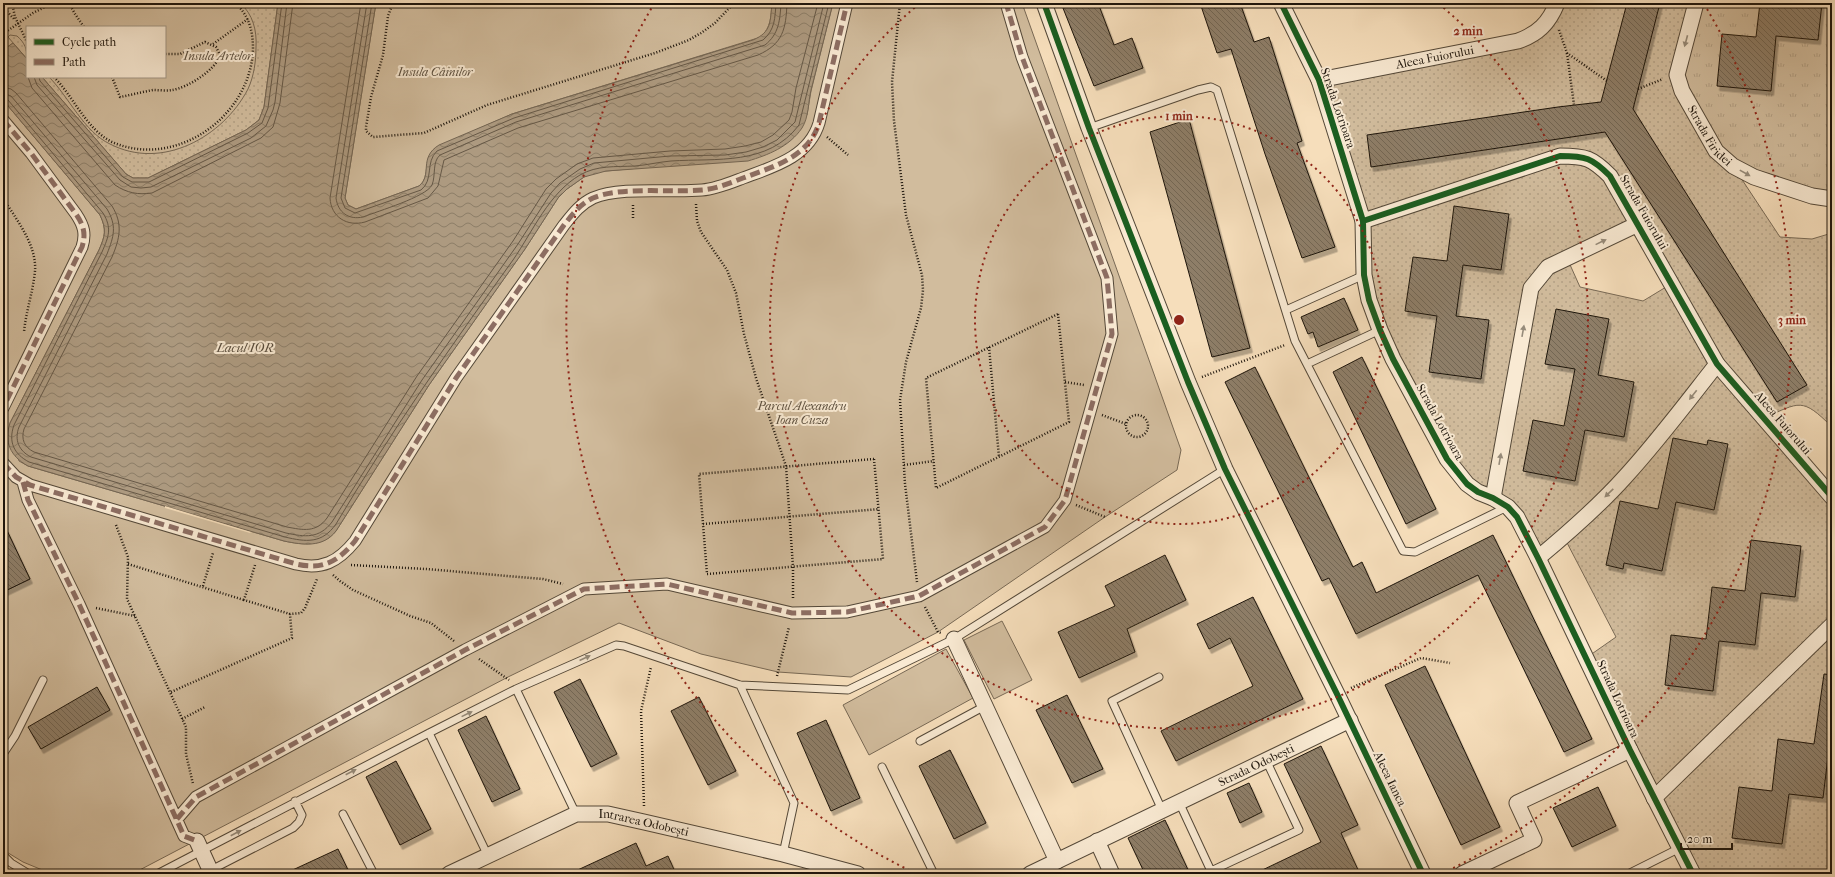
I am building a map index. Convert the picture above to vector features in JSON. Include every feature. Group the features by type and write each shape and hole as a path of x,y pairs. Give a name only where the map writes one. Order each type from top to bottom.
{"street":[{"path":"3,463 10,472 23,482 37,488 306,567 317,567 327,564 342,555 355,541 456,378 564,225 578,209 594,198 619,192 696,190 726,184 785,162 801,150 813,137 817,129 847,3"},
{"path":"177,819 196,797 465,650 584,589 667,584 792,613 847,612 918,596 1045,527 1065,500 1112,334 1107,278 1022,57 1006,3"},
{"path":"1044,3 1089,128 1188,382 1225,469 1337,694"},
{"name":"Strada Lotrioara","path":"1281,3 1319,80 1363,221 1364,275 1369,300 1393,359 1447,459 1467,484 1478,492 1493,498 1508,507 1517,517 1630,750 1693,874"},
{"path":"1677,75 1696,3"},
{"name":"Aleea Fuiorului","path":"1319,80 1518,41 1537,33 1546,24 1555,8"},
{"name":"Strada Firidei","path":"1677,75 1682,91 1716,150 1733,166 1754,177 1812,196 1832,199"},
{"path":"3,120 31,153 76,214 84,231 82,247 3,408"},
{"name":"Strada Fuiorului","path":"1363,221 1560,156 1580,156 1596,162 1610,176 1717,364"},
{"path":"1493,498 1531,288 1548,267 1638,224"},
{"path":"1538,558 1564,537 1624,478 1674,420 1717,364"},
{"name":"Aleea Fuiorului","path":"1717,364 1832,497"},
{"path":"23,482 28,500 79,604 184,836 199,846 209,873"},
{"path":"1654,798 1832,625"},
{"path":"954,639 1057,861"},
{"name":"Aleea Ianca","path":"1337,694 1423,874"},
{"name":"Strada Odobești","path":"1030,874 1350,720"},
{"path":"1462,874 1534,840 1517,803 1630,750"},
{"name":"Intrarea Odobești","path":"449,874 576,814 608,814 783,854 852,873"},
{"path":"1097,841 1112,874"}],"lane":[{"path":"1089,128 1198,90 1211,87 1217,90 1296,342 1403,551 1415,552 1508,507"},
{"path":"1286,310 1364,275"},
{"path":"1307,364 1380,330"},
{"path":"158,874 199,846 295,801 516,689 616,645 624,646 740,685 848,690 954,639 1225,469"},
{"path":"1159,677 1112,702 1162,810"},
{"path":"3,754 15,736 43,680"},
{"path":"740,685 794,803 783,854"},
{"path":"516,689 576,814"},
{"path":"920,741 985,706"},
{"path":"429,733 488,856"},
{"path":"1179,802 1210,870 1299,830 1266,760"},
{"path":"882,767 934,874"},
{"path":"209,873 293,828 299,822 302,815 295,801"},
{"path":"343,814 374,874"},
{"path":"1628,874 1680,848"},
{"path":"3,855 11,863 29,874"}],"path":[{"path":"12,3 18,24 26,40"},
{"path":"3,34 53,3"},
{"path":"69,3 74,14 83,26"},
{"path":"55,78 86,118 111,141 136,148 153,149 177,146 200,136 223,118 245,86 252,61 253,39 248,19 235,3"},
{"path":"393,3 388,16 383,55 371,96 366,127 366,131 373,137 424,133 487,105 661,51 701,33 715,23 734,3"},
{"path":"900,3 892,82 894,121 906,216 922,275 924,290 921,308 902,383 900,400 904,465 918,596 938,632 954,639"},
{"path":"3,7 18,24"},
{"path":"1555,8 1567,53 1574,105"},
{"path":"212,44 248,19"},
{"path":"112,78 120,97 152,90 172,90 190,83 216,65 220,55 218,49 212,44 202,43 180,54 166,54"},
{"path":"1567,53 1607,81"},
{"path":"1638,88 1677,75"},
{"path":"817,129 848,155"},
{"path":"696,190 697,221 710,247 727,270 732,281 756,378 786,466 793,567 792,613 778,672 776,687"},
{"path":"3,198 32,250 35,269 23,338 23,347 28,357"},
{"path":"1058,314 1069,422 936,488 926,378 989,347 1058,314"},
{"path":"1188,382 1296,342"},
{"path":"989,347 999,457"},
{"path":"1065,382 1097,388"},
{"path":"1137,415 1144,418 1147,427 1144,434 1135,437 1127,431 1126,424 1130,418 1137,415"},
{"path":"1106,416 1126,424"},
{"path":"874,459 883,560 707,574 699,474 786,466 874,459"},
{"path":"904,465 934,461"},
{"path":"1065,500 1105,517"},
{"path":"110,509 128,557 127,599 186,727 186,754 196,797"},
{"path":"703,524 878,509"},
{"path":"203,586 216,541"},
{"path":"244,600 259,553"},
{"path":"128,564 290,614 301,613 305,608 318,576 327,564"},
{"path":"327,564 426,569 543,579 584,589"},
{"path":"327,564 331,572 340,582 353,590 410,616 431,623 465,650 508,677 516,689"},
{"path":"79,604 135,616"},
{"path":"171,692 292,638 290,614"},
{"path":"644,822 641,711 654,657"},
{"path":"1337,694 1421,658 1450,663"},
{"path":"182,719 205,707"}],"green space":[{"name":"Insula Artelor","path":"3,3 278,3 264,107 133,178 43,78 166,78 166,26 26,26 26,58 13,43 3,50"},
{"path":"240,3 278,3 264,107 259,120 246,130 148,178 133,178 126,174 43,78 50,78 92,131 110,144 130,151 150,154 170,151 189,145 207,135 223,122 237,106 250,84 255,63 256,35 251,18"},
{"name":"Insula Câinilor","path":"376,3 772,3 769,26 761,37 512,114 435,148 431,152 427,162 425,178 419,186 356,209 348,205 345,198"},
{"name":"Parcul Alexandru Ioan Cuza","path":"833,3 1022,3 1181,450 1177,470 1105,517 938,632 851,677 778,672 701,654 619,623 508,677 132,874 52,874 23,862 5,851 3,849 3,592 30,579 9,536 3,538 3,100 100,215 104,225 104,237 99,250 10,423 19,461 28,466 284,541 312,544 325,540 336,531 429,385 525,249 558,198 567,189 584,177 596,172 671,165 807,115 811,91"},
{"path":"1557,3 1696,3 1677,75 1733,166 1780,237 1812,239 1832,233 1832,427 1814,411 1800,405 1786,408 1764,418 1832,497 1832,874 1693,874 1586,658 1616,637 1564,537 1538,558 1517,517 1467,484 1380,330 1363,221 1319,80 1518,41","holes":["1638,224 1671,284 1643,301 1580,287 1567,258"]},
{"path":"1696,3 1832,3 1832,199 1733,166 1682,91"},
{"path":"10,35 17,36 22,41 26,49 26,58 8,37"},
{"path":"1002,621 1032,680 994,699 964,640"},
{"path":"946,649 973,698 869,755 843,705"}],"water":[{"name":"Lacul IOR","path":"278,3 376,3 345,198 348,205 356,209 419,186 425,177 429,155 439,145 512,114 753,40 767,30 770,21 772,3 833,3 811,90 806,119 797,135 778,149 748,161 606,171 584,177 567,189 558,198 525,249 429,385 336,531 325,540 312,544 298,544 284,541 28,466 17,458 8,442 8,430 10,423 99,250 104,237 104,225 100,215 3,100 3,50 13,43 26,58 26,78 43,78 126,174 133,178 148,178 246,130 259,120 264,107"}],"pier":[{"path":"165,506 251,532 250,533 165,508"}],"building":[{"path":"1061,3 1098,3 1114,45 1132,38 1143,68 1094,86"},
{"path":"1200,3 1240,3 1254,42 1269,37 1302,141 1297,143 1335,247 1302,258 1265,154 1231,49 1217,53"},
{"path":"1627,3 1660,3 1633,109 1807,385 1777,402 1605,132 1371,167 1367,135 1601,102"},
{"path":"1760,3 1822,3 1818,40 1776,36 1771,91 1717,86 1722,34 1756,37"},
{"path":"1189,119 1250,348 1212,357 1150,132"},
{"path":"1454,206 1509,214 1501,270 1463,265 1456,316 1489,320 1481,379 1429,372 1437,316 1405,311 1413,257 1447,261"},
{"path":"1344,298 1358,330 1318,347 1313,332 1308,334 1301,317"},
{"path":"1556,309 1609,319 1598,375 1634,382 1624,437 1585,430 1575,481 1523,471 1533,420 1564,426 1575,369 1545,364"},
{"path":"1362,357 1436,509 1406,524 1333,372"},
{"path":"1255,367 1353,567 1362,562 1376,593 1493,535 1592,739 1564,752 1478,575 1356,634 1329,578 1322,581 1225,382"},
{"path":"1673,438 1707,445 1708,440 1728,444 1714,510 1676,502 1662,571 1624,563 1623,569 1606,565 1620,501 1658,509"},
{"path":"3,522 30,579 3,592"},
{"path":"1751,540 1801,546 1795,597 1761,593 1755,645 1719,641 1713,691 1665,685 1671,635 1706,639 1712,587 1745,591"},
{"path":"1165,555 1186,600 1127,629 1135,652 1079,678 1058,632 1115,606 1105,586"},
{"path":"1253,597 1303,699 1176,761 1161,731 1253,686 1230,638 1209,649 1197,624"},
{"path":"1425,666 1500,827 1461,845 1385,685"},
{"path":"1824,674 1832,675 1832,748 1829,748 1823,798 1789,794 1782,844 1732,838 1739,787 1772,791 1778,739 1814,744"},
{"path":"580,679 617,754 591,767 554,692"},
{"path":"97,687 110,710 41,749 28,727"},
{"path":"1067,695 1103,769 1072,783 1036,710"},
{"path":"699,697 736,771 708,785 671,711"},
{"path":"486,716 520,789 492,802 458,730"},
{"path":"826,720 860,798 831,811 797,733"},
{"path":"1321,746 1358,825 1341,833 1360,874 1254,874 1321,842 1284,764"},
{"path":"950,750 986,823 954,839 919,766"},
{"path":"396,761 431,829 400,845 366,777"},
{"path":"1249,783 1262,812 1240,823 1227,793"},
{"path":"1598,787 1616,826 1572,847 1553,808"},
{"path":"1165,820 1190,874 1145,874 1128,838"},
{"path":"636,843 646,866 668,856 676,874 569,874"},
{"path":"338,849 350,874 284,874"}],"marked path":[{"path":"3,463 16,477 30,485 296,564 314,566 329,563 342,554 355,541 456,378 564,225 580,207 588,200 604,194 617,192 690,191 718,187 778,165 798,152 807,144 814,135 819,123 847,3"},
{"path":"177,819 196,797 465,650 584,589 667,584 792,613 847,612 919,596 1045,527 1065,500 1112,334 1107,278 1022,57 1006,3"},
{"path":"3,120 31,153 76,214 81,222 84,234 82,247 3,408"},
{"path":"23,482 28,500 79,604 184,836 197,841"}],"cycle path":[{"path":"1044,3 1089,128 1188,382 1225,469 1337,694 1423,874"},
{"path":"1281,3 1319,80 1363,221 1364,275 1369,300 1393,359 1447,459 1467,484 1478,492 1493,498 1508,507 1517,517 1630,750 1693,874"},
{"path":"1363,221 1560,156 1588,159 1598,165 1610,176 1717,364 1832,497"}]}
